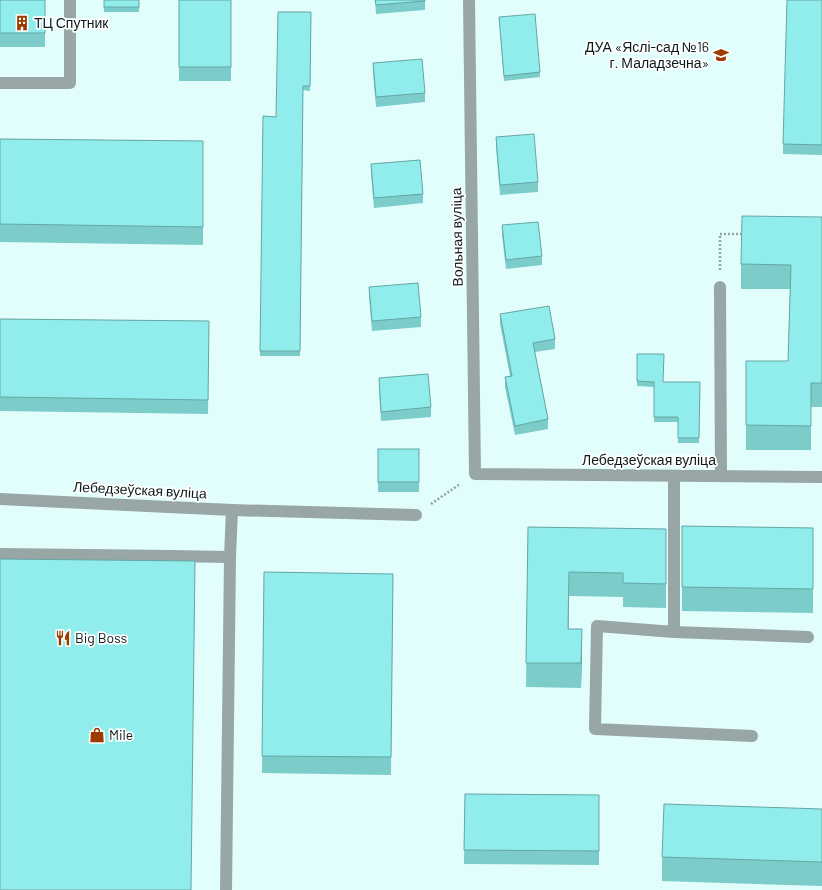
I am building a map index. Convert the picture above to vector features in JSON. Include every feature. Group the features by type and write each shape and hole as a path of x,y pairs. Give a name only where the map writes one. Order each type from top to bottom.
{"street":[{"path":"0,83 70,83 70,0"},
{"name":"Вольная вуліца","path":"469,0 475,474"},
{"path":"720,287 721,476"},
{"name":"Лебедзеўская вуліца","path":"475,474 822,477"},
{"path":"674,476 674,632"},
{"name":"Лебедзеўская вуліца","path":"0,499 232,510 416,515"},
{"path":"226,890 230,557 232,510"},
{"path":"0,554 230,557"},
{"path":"752,736 595,729 597,626 674,632 808,637"}],"path":[{"path":"720,287 720,234 752,234"},
{"path":"416,515 475,474"}],"building":[{"name":"ТЦ Спутник","path":"0,0 45,0 45,33 0,33"},
{"path":"104,0 139,0 139,7 104,7"},
{"path":"179,0 231,0 231,67 179,67"},
{"path":"375,0 425,0 425,1 376,5"},
{"path":"787,0 822,0 822,145 783,144"},
{"path":"278,12 311,12 310,86 303,86 300,351 260,351 263,116 276,117"},
{"path":"535,14 540,72 504,76 499,17"},
{"path":"422,59 425,93 376,97 373,63"},
{"path":"534,134 538,182 500,185 496,137"},
{"path":"0,139 203,141 203,227 0,224"},
{"path":"420,160 423,194 374,198 371,164"},
{"path":"742,216 822,217 822,383 811,383 811,426 746,425 746,361 788,361 791,265 741,264"},
{"path":"538,222 542,256 506,260 502,225"},
{"path":"418,283 421,317 372,321 369,287"},
{"path":"549,306 555,339 533,343 548,419 515,426 505,377 512,376 500,314"},
{"path":"0,319 209,321 208,400 0,397"},
{"path":"637,354 664,354 663,382 700,382 699,438 678,438 678,417 654,417 654,382 637,381"},
{"path":"428,374 431,407 381,412 379,378"},
{"path":"378,449 419,449 419,482 378,482"},
{"path":"682,526 813,528 813,589 682,587"},
{"path":"528,527 666,529 666,584 623,583 623,573 569,572 568,629 582,629 581,663 526,663"},
{"name":"Mile","path":"0,559 195,561 191,890 0,890"},
{"path":"264,572 393,574 391,757 262,756"},
{"path":"465,794 599,795 599,851 464,850"},
{"path":"664,804 822,809 822,862 662,857"}],"place":[{"name":"ТЦ Спутник","path":"22,23"},
{"name":"ДУА «Яслі-сад №16 г. Маладзечна»","path":"721,55"},
{"name":"Big Boss","path":"63,638"},
{"name":"Mile","path":"97,735"}]}
